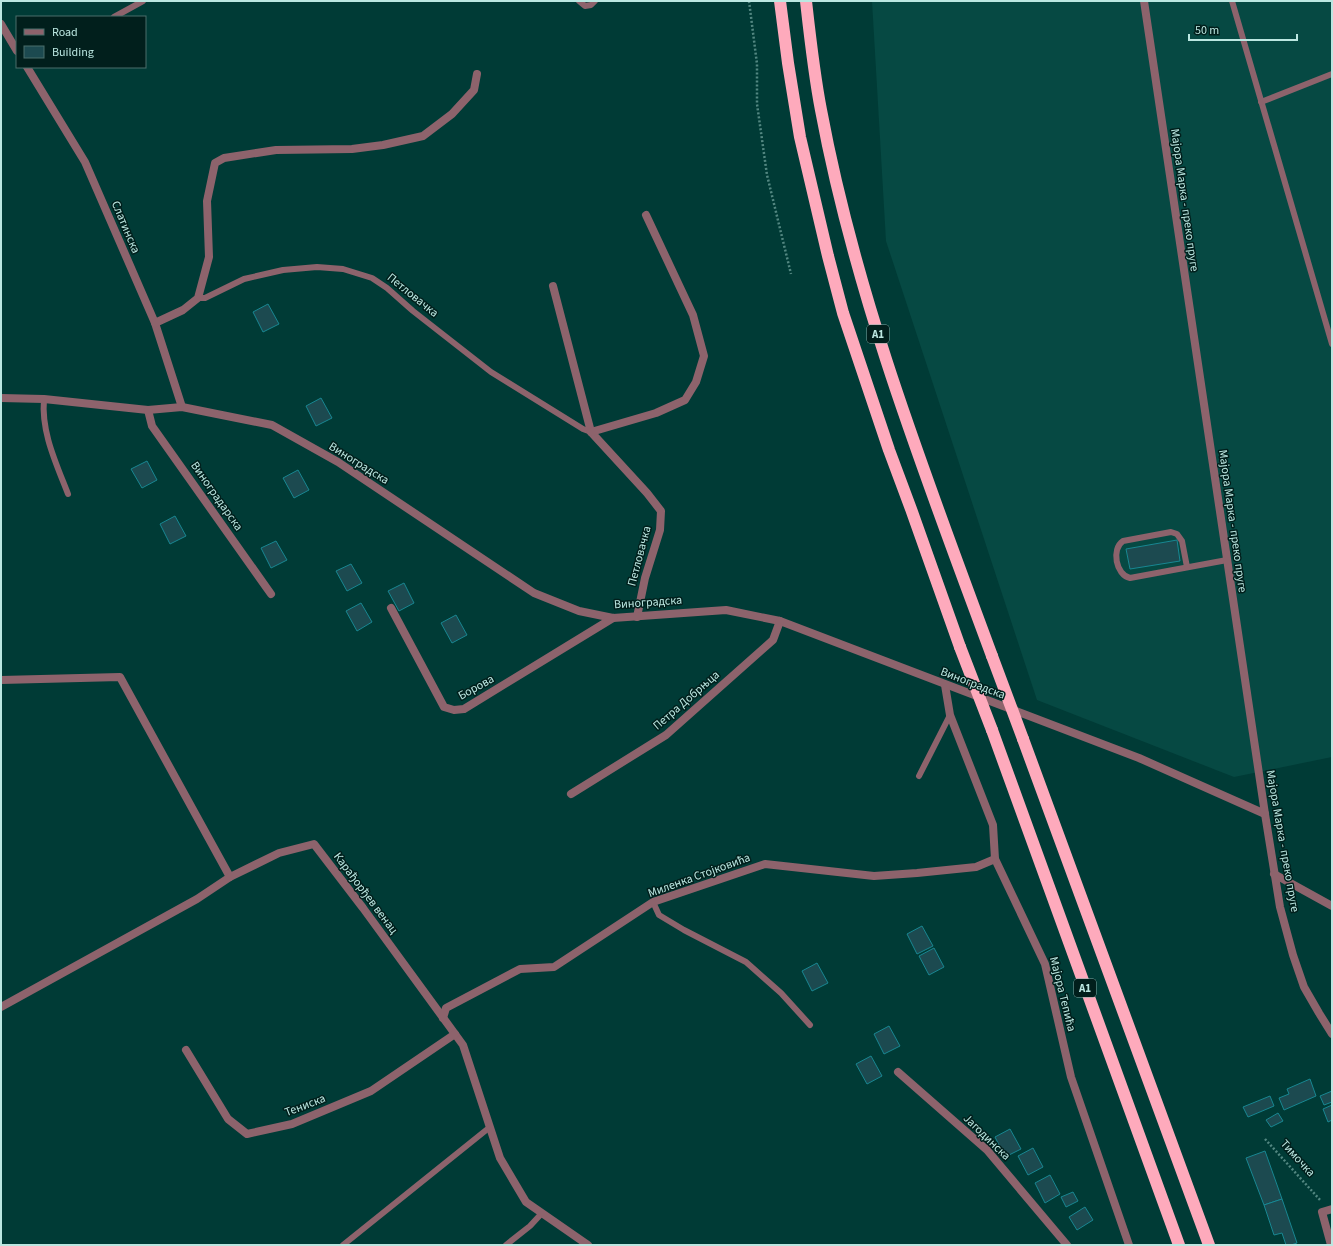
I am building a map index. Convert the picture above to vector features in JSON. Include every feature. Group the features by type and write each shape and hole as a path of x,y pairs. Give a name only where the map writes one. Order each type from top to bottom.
{"highway":[{"name":"A1","path":"780,1 800,137 843,313 889,450 960,647 992,730 1179,1245"},
{"name":"A1","path":"806,1 815,75 836,182 864,290 899,400 935,503 1209,1245"}],"street":[{"name":"Мајора Марка - преко пруге","path":"1144,1 1280,907 1293,955 1304,987 1332,1034"},
{"path":"1,24 16,49"},
{"name":"Слатинска","path":"28,68 85,162 155,323 182,407"},
{"path":"198,298 209,257 207,201 215,163 224,158 276,150 352,149 383,145 423,136 452,114 474,90 478,74"},
{"path":"591,432 656,413 684,400 696,382 704,356 693,315 646,215"},
{"name":"Петловачка","path":"553,286 591,432 647,493 661,511 660,530 644,578 637,616"},
{"name":"Петловачка","path":"155,323 183,310 198,298"},
{"name":"Виноградска","path":"1,398 44,399 148,410 182,407 272,425 338,462 534,593 579,611 613,618 726,610 780,621 1139,758 1265,814"},
{"name":"Виноградарска","path":"148,410 152,426 271,594"},
{"name":"Борова","path":"391,608 444,707 454,710 464,709 613,618"},
{"name":"Петра Добрњца","path":"570,794 666,735 773,640 780,621"},
{"path":"1,680 120,677 230,877"},
{"name":"Мајора Тепића","path":"945,685 950,715 993,825 995,859 1045,964 1071,1077 1129,1245"},
{"name":"Карађорђев венац","path":"1,1007 197,899 230,877 279,853 314,844 422,987 463,1045 500,1158 526,1202 588,1245"},
{"name":"Миленка Стојковића","path":"443,1018 446,1008 520,969 554,967 653,902 765,864 874,876 976,867 995,859"},
{"path":"1274,874 1332,906"},
{"name":"Тениска","path":"186,1050 228,1119 247,1134 292,1124 371,1091 455,1034"},
{"name":"Јагодинска","path":"898,1072 987,1150 1067,1245"},
{"path":"1331,1209 1322,1212 1331,1245"}],"lane":[{"path":"116,16 143,1"},
{"path":"579,1 585,6 591,5 595,1"},
{"path":"1232,1 1332,344"},
{"path":"1261,102 1332,74"},
{"name":"Петловачка","path":"198,298 205,298 244,279 283,270 317,267 343,269 372,278 387,288 491,372 583,429 591,432"},
{"path":"44,399 42,412 49,446 68,494"},
{"path":"1187,568 1182,541 1177,534 1171,532 1124,541 1120,543 1118,548 1117,564 1126,577 1130,578 1187,568 1227,560"},
{"path":"919,776 950,715"},
{"path":"653,902 659,916 746,962 781,993 810,1025"},
{"path":"344,1245 490,1127"},
{"path":"506,1245 530,1226 542,1213"}],"path":[{"path":"748,1 757,64 757,104 767,175 791,274"},
{"name":"Тимочка","path":"1264,1139 1315,1196 1331,1209"}],"shaded area":[{"path":"872,1 1332,1 1332,757 1234,777 1037,700 886,241"}],"building":[{"path":"268,304 279,324 263,332 253,312"},
{"path":"321,398 332,418 316,426 306,406"},
{"path":"147,461 157,480 142,488 131,469"},
{"path":"298,470 309,490 294,498 283,478"},
{"path":"175,516 186,536 170,544 160,524"},
{"path":"1177,540 1180,561 1130,569 1126,549"},
{"path":"276,541 287,560 271,568 261,548"},
{"path":"351,564 362,583 347,591 336,571"},
{"path":"404,583 414,603 399,611 388,591"},
{"path":"361,603 372,622 357,631 346,611"},
{"path":"456,615 467,635 452,643 441,623"},
{"path":"922,926 933,946 917,954 907,934"},
{"path":"934,948 944,967 929,975 919,956"},
{"path":"817,963 828,983 812,991 802,971"},
{"path":"889,1026 900,1046 884,1054 874,1034"},
{"path":"871,1056 882,1076 867,1084 856,1064"},
{"path":"1310,1079 1316,1096 1284,1110 1279,1098 1289,1094 1287,1089"},
{"path":"1332,1091 1332,1102 1324,1105 1320,1096"},
{"path":"1270,1096 1274,1106 1248,1117 1243,1107"},
{"path":"1332,1105 1332,1120 1328,1122 1323,1109"},
{"path":"1278,1113 1283,1121 1271,1127 1266,1120"},
{"path":"1010,1129 1021,1149 1005,1157 995,1137"},
{"path":"1033,1148 1043,1167 1028,1175 1018,1156"},
{"path":"1265,1151 1282,1199 1264,1205 1246,1158"},
{"path":"1050,1175 1060,1194 1045,1203 1035,1183"},
{"path":"1073,1192 1078,1201 1066,1207 1061,1197"},
{"path":"1282,1199 1297,1243 1291,1245 1286,1245 1282,1233 1274,1235 1264,1205"},
{"path":"1085,1207 1093,1220 1077,1230 1069,1217"}]}
